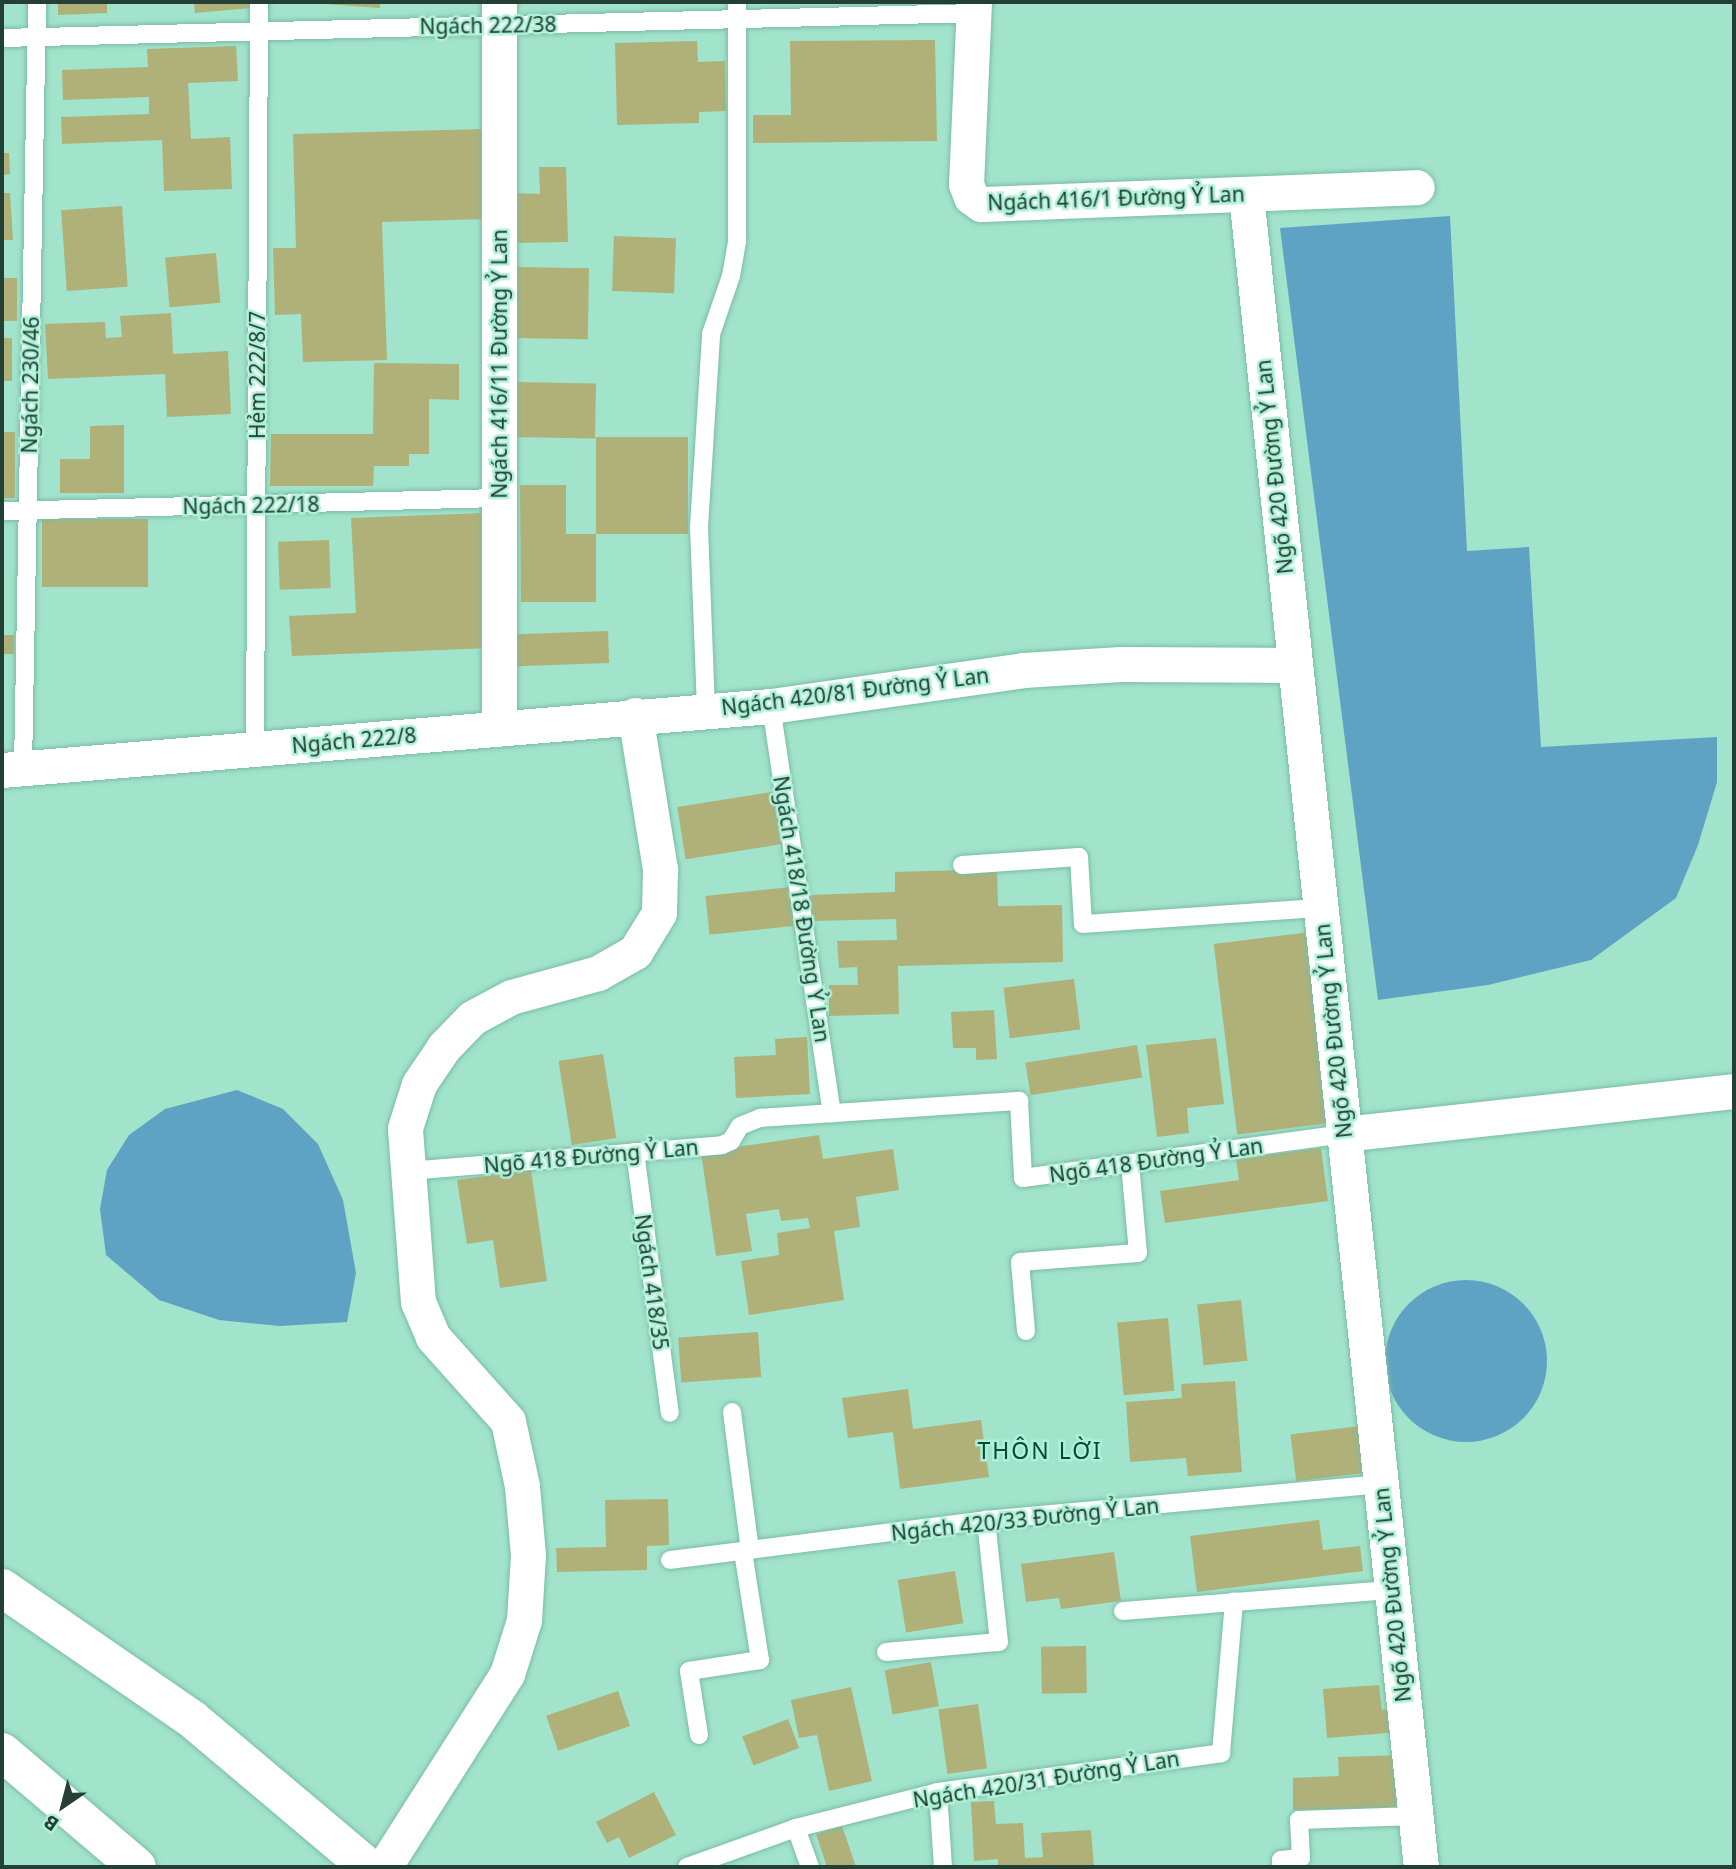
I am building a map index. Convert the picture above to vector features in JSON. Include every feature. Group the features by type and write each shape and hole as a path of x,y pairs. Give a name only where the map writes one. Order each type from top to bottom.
{"street":[{"name":"Ngách 416/1 Đường Ỷ Lan","path":"974,7 966,184 971,197 981,204 1417,187"},
{"name":"Ngách 416/11 Đường Ỷ Lan","path":"499,13 499,727"},
{"name":"Ngõ 420 Đường Ỷ Lan","path":"1246,194 1421,1867"},
{"name":"Ngách 420/81 Đường Ỷ Lan","path":"706,709 771,706 1023,670 1121,664 1295,665"},
{"name":"Ngách 222/8","path":"12,769 706,709"},
{"path":"384,1867 506,1674 524,1620 528,1555 522,1486 508,1421 433,1337 418,1302 405,1128 419,1084 453,1038 472,1018 511,997 598,972 635,952 659,913 660,869 635,715"},
{"name":"Ngõ 418 Đường Ỷ Lan","path":"1344,1134 1734,1091"},
{"path":"2,1587 192,1719 368,1867"},
{"path":"2,1752 137,1867"}],"lane":[{"name":"Ngách 230/46","path":"12,769 27,510 37,2"},
{"name":"Hẻm 222/8/7","path":"254,748 259,2"},
{"name":"Ngách 222/38","path":"2,38 259,31 499,13 974,7"},
{"name":"Ngách 420/81 Đường Ỷ Lan","path":"706,709 699,527 711,334 731,276 737,241 737,10"},
{"name":"Ngách 222/18","path":"2,511 499,498"},
{"name":"Ngách 418/18 Đường Ỷ Lan","path":"771,706 832,1113"},
{"path":"962,865 1079,857 1083,924 1320,908"},
{"name":"Ngõ 418 Đường Ỷ Lan","path":"408,1171 722,1145 731,1141 748,1121 1018,1101 1023,1178 1344,1134"},
{"name":"Ngách 418/35","path":"635,1152 670,1413"},
{"path":"1026,1331 1020,1262 1138,1253 1130,1163"},
{"path":"699,1735 689,1671 760,1660 732,1412"},
{"name":"Ngách 420/33 Đường Ỷ Lan","path":"670,1560 986,1520 1381,1484"},
{"path":"886,1652 999,1642 986,1520"},
{"path":"1123,1611 1391,1590"},
{"name":"Ngách 420/31 Đường Ỷ Lan","path":"687,1867 796,1828 938,1791 1221,1753 1234,1602"},
{"path":"938,1791 943,1867"},
{"path":"1282,1867 1281,1860 1301,1858 1299,1820 1415,1816"},
{"path":"796,1828 810,1867"}],"water":[{"path":"1450,216 1467,551 1529,547 1541,747 1717,737 1717,782 1698,845 1676,898 1591,960 1488,985 1378,1000 1280,228"},
{"path":"237,1090 283,1109 318,1144 343,1200 356,1273 347,1322 280,1326 219,1320 159,1300 106,1255 100,1209 107,1170 129,1135 165,1109"},
{"path":"1466,1280 1497,1286 1523,1304 1541,1330 1547,1361 1541,1392 1523,1418 1497,1436 1466,1442 1435,1436 1409,1418 1391,1392 1385,1361 1391,1330 1409,1304 1435,1286"}],"building":[{"path":"58,2 107,2 107,13 58,15"},
{"path":"194,2 251,2 251,8 195,13"},
{"path":"300,2 380,2 380,8"},
{"path":"935,40 937,141 753,143 753,115 791,115 790,41"},
{"path":"697,41 698,62 725,61 726,111 699,112 699,123 617,125 615,43"},
{"path":"236,46 238,81 188,83 191,139 230,137 232,189 164,191 162,140 62,144 61,117 149,114 149,97 63,100 62,70 148,67 147,49"},
{"path":"483,129 486,219 382,222 387,360 303,362 301,314 275,315 273,248 296,248 293,134"},
{"path":"2,153 9,153 10,174 2,175"},
{"path":"539,167 566,167 568,242 512,243 512,193 540,194"},
{"path":"2,193 10,193 13,240 2,240"},
{"path":"122,206 128,287 67,291 61,210"},
{"path":"614,236 676,238 674,293 612,291"},
{"path":"216,253 220,303 170,307 165,257"},
{"path":"516,267 589,268 588,339 515,338"},
{"path":"2,278 17,278 17,321 2,321"},
{"path":"171,313 173,354 228,351 231,414 167,417 165,374 48,379 45,324 105,322 106,338 122,337 120,316"},
{"path":"2,338 12,338 12,381 2,381"},
{"path":"374,363 459,364 459,400 429,399 429,454 409,454 409,466 374,466 373,486 270,486 271,434 373,434"},
{"path":"513,382 596,383 595,438 512,437"},
{"path":"124,425 124,493 60,493 60,459 90,459 90,426"},
{"path":"2,432 15,432 15,498 2,498"},
{"path":"596,437 688,437 688,534 596,534"},
{"path":"520,485 566,485 566,534 596,534 596,602 521,602"},
{"path":"483,513 489,648 292,656 289,616 356,613 351,518"},
{"path":"42,519 148,519 148,587 42,587"},
{"path":"329,540 331,588 280,590 278,542"},
{"path":"608,631 609,663 504,667 503,635"},
{"path":"2,635 14,635 14,654 2,654"},
{"path":"778,791 786,843 686,859 677,807"},
{"path":"997,869 998,906 1062,905 1063,962 898,966 899,1014 829,1016 829,985 858,985 857,967 839,968 837,941 897,940 896,919 811,921 810,895 895,892 895,872"},
{"path":"791,887 795,926 710,935 705,896"},
{"path":"1311,932 1334,1123 1237,1135 1214,944"},
{"path":"1074,979 1080,1030 1010,1038 1004,988"},
{"path":"994,1010 997,1059 976,1060 976,1048 953,1048 951,1012"},
{"path":"807,1037 810,1094 736,1098 734,1057 776,1055 775,1039"},
{"path":"1216,1038 1224,1104 1187,1108 1189,1133 1157,1137 1146,1045"},
{"path":"1137,1045 1142,1078 1031,1095 1025,1063"},
{"path":"603,1054 616,1138 572,1145 559,1061"},
{"path":"819,1135 823,1159 893,1149 899,1190 856,1197 860,1227 834,1231 844,1300 749,1315 741,1261 779,1255 777,1233 810,1228 808,1218 781,1221 779,1209 746,1214 752,1251 716,1256 701,1152"},
{"path":"1321,1148 1328,1201 1165,1223 1160,1191 1239,1180 1236,1159"},
{"path":"531,1170 547,1281 500,1288 493,1240 467,1244 457,1180"},
{"path":"1241,1300 1247,1361 1204,1365 1197,1305"},
{"path":"1168,1318 1174,1391 1124,1395 1117,1322"},
{"path":"758,1332 761,1377 681,1382 678,1338"},
{"path":"1235,1381 1242,1472 1188,1476 1186,1458 1130,1462 1126,1402 1182,1398 1181,1384"},
{"path":"908,1389 913,1429 981,1420 989,1477 900,1489 893,1432 848,1438 842,1398"},
{"path":"1360,1426 1366,1473 1296,1481 1291,1435"},
{"path":"668,1499 669,1545 647,1546 647,1570 557,1572 556,1548 606,1547 605,1500"},
{"path":"1319,1520 1323,1550 1360,1546 1363,1571 1197,1592 1190,1536"},
{"path":"1114,1552 1121,1601 1061,1609 1059,1598 1026,1602 1021,1564"},
{"path":"955,1571 963,1623 906,1632 898,1580"},
{"path":"1086,1646 1087,1693 1042,1694 1041,1647"},
{"path":"931,1662 939,1706 893,1714 885,1670"},
{"path":"1379,1685 1382,1710 1397,1708 1399,1732 1327,1738 1323,1689"},
{"path":"851,1687 872,1781 829,1791 817,1735 799,1738 791,1700"},
{"path":"618,1691 630,1726 558,1751 546,1716"},
{"path":"978,1704 987,1768 947,1774 938,1710"},
{"path":"788,1719 799,1748 753,1766 742,1737"},
{"path":"1402,1755 1405,1807 1293,1810 1293,1778 1339,1776 1338,1757"},
{"path":"654,1792 676,1835 629,1858 619,1837 607,1843 596,1822"},
{"path":"994,1801 996,1824 1023,1823 1025,1858 1043,1857 1041,1833 1091,1830 1094,1867 998,1867 998,1859 974,1861 971,1802"},
{"path":"842,1826 856,1867 827,1867 816,1834"}],"district":[{"name":"THÔN LỜI","path":"1040,1450"}]}
